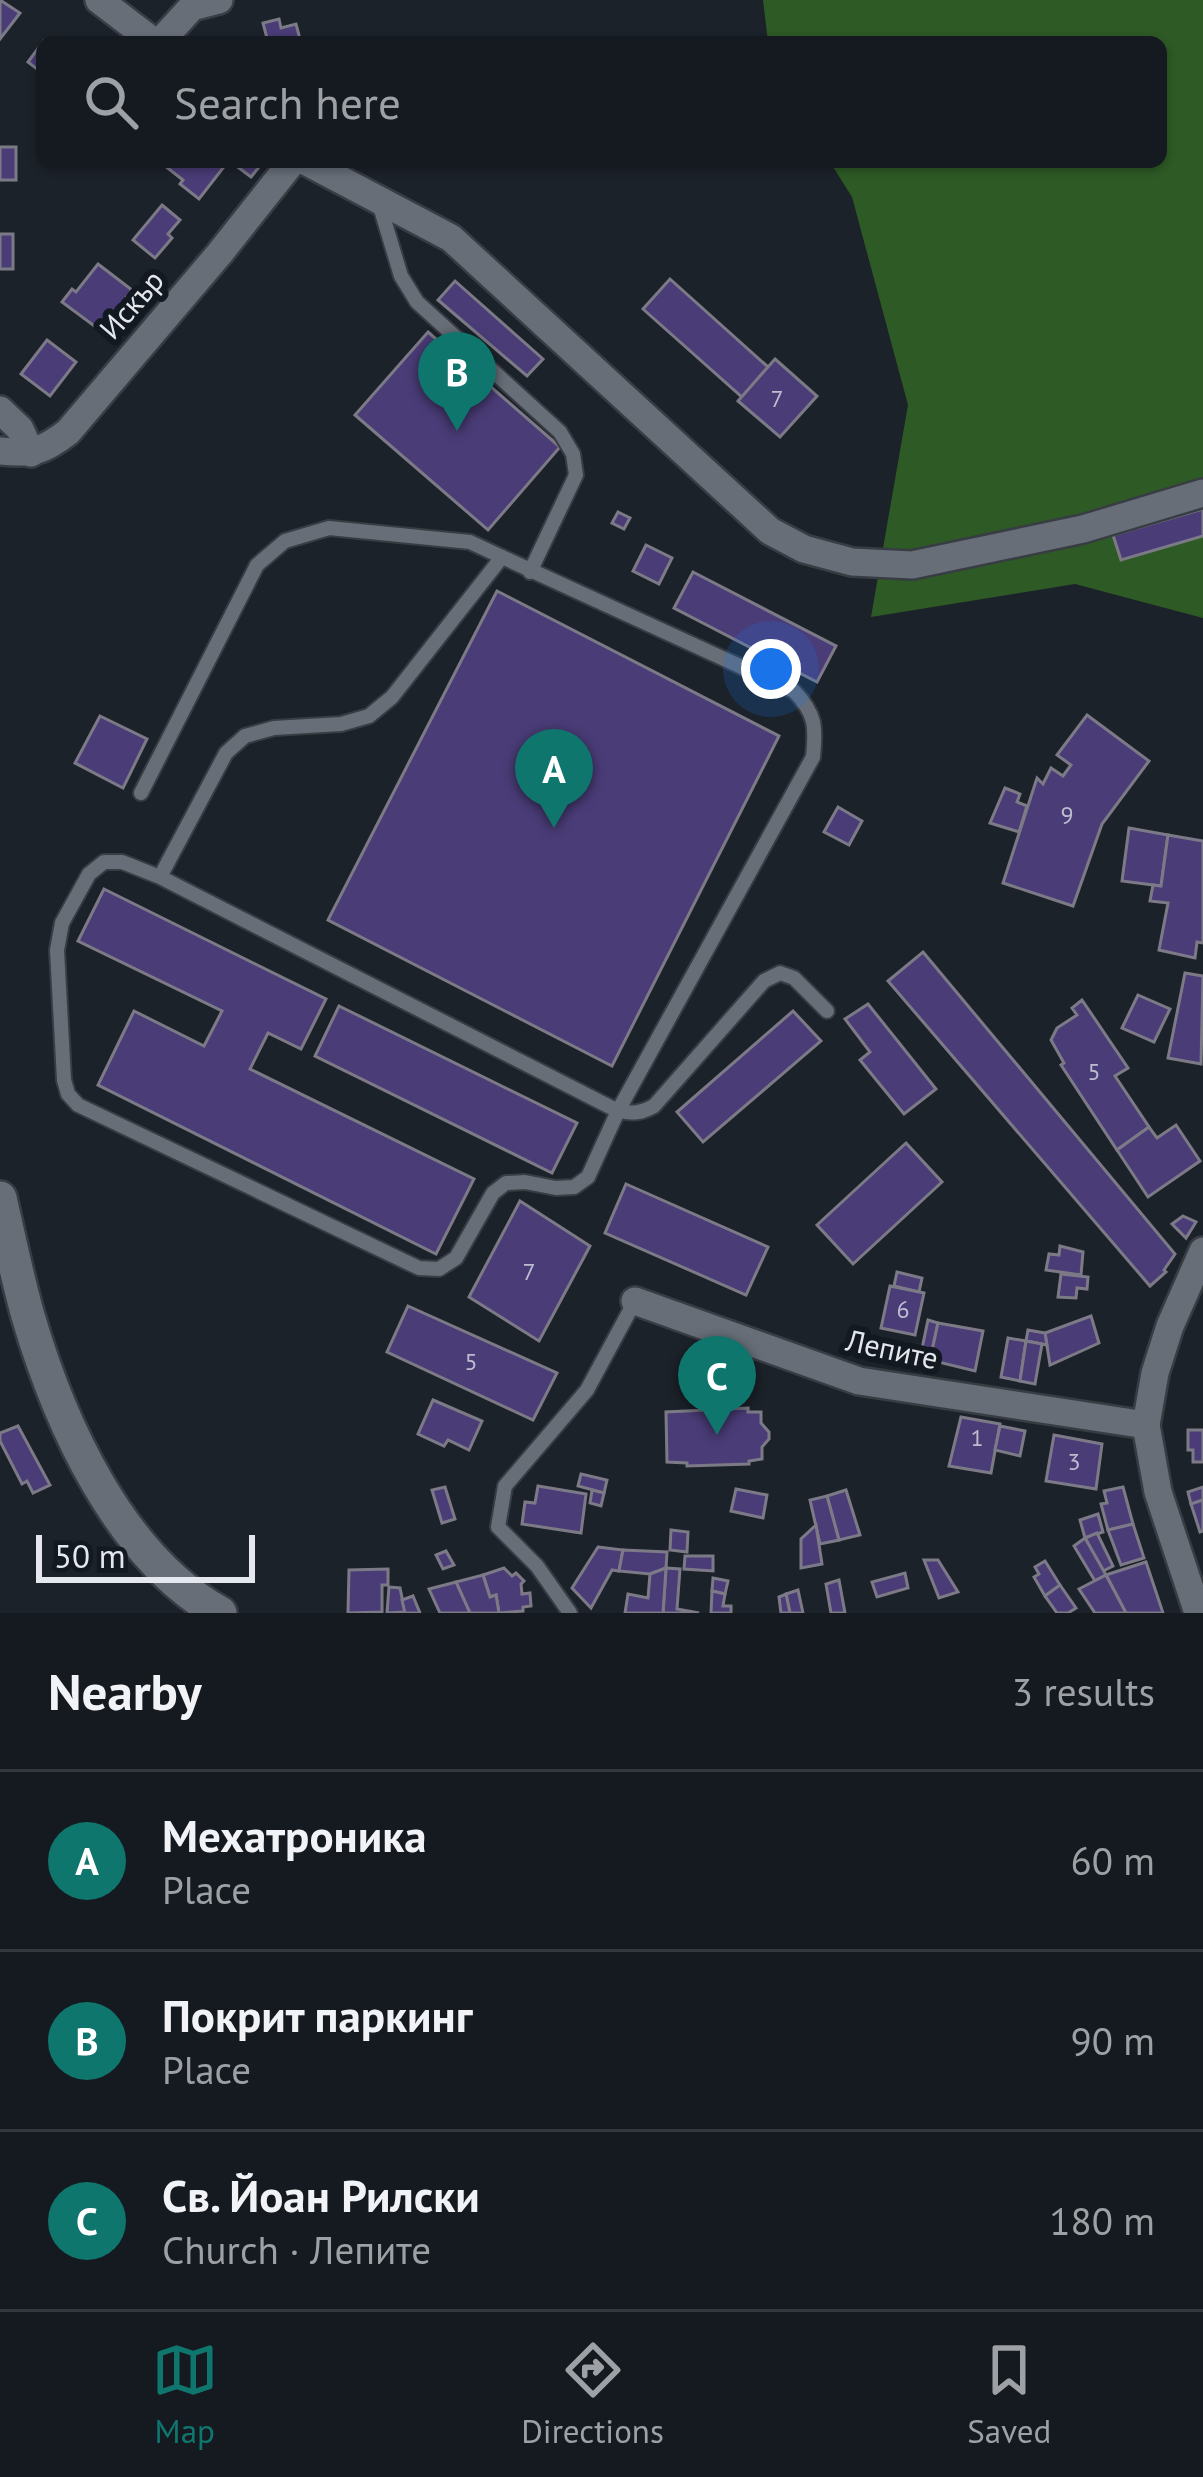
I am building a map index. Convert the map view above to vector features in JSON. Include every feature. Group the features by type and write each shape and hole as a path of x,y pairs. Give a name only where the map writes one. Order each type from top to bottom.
{"street":[{"path":"99,0 149,36"},
{"path":"163,36 192,7 219,0"},
{"name":"Искър","path":"31,453 68,432 287,168"},
{"path":"319,168 452,238 770,531 804,549 852,562 912,565 1083,529 1203,493"},
{"path":"0,410 20,429 31,453 0,452"},
{"path":"0,1198 28,1316 69,1431 116,1512 166,1575 220,1613"},
{"path":"1198,1613 1158,1492 1146,1425 1170,1326 1203,1251"},
{"name":"Лепите","path":"635,1301 859,1381 1146,1425"}],"lane":[{"path":"378,199 401,276 417,302 560,432 573,454 576,475 530,572"},
{"path":"141,793 257,565 285,541 329,529 470,542 794,691 810,708 813,757 618,1111 588,1177 574,1187 506,1183 493,1193 456,1258 439,1269 419,1268 78,1105 68,1094 56,950 62,923 89,874 104,862 122,862 160,877 618,1111 631,1114 654,1106 764,980 780,973 794,978 827,1011"},
{"path":"160,877 226,753 245,736 274,728 341,724 370,716 392,697 502,557"},
{"path":"570,1613 537,1566 498,1527 505,1486 587,1390 635,1301"}],"green space":[{"path":"763,0 1203,0 1203,618 1075,584 871,617 908,405 852,197 834,168 1167,168 1167,36 767,36"}],"building":[{"path":"0,0 20,13 0,39"},
{"path":"279,19 281,28 296,24 299,36 266,36 263,23"},
{"path":"0,147 16,147 16,180 0,180"},
{"path":"168,168 223,168 199,199 180,184 183,180"},
{"path":"162,205 180,220 155,258 133,240"},
{"path":"0,234 13,234 13,269 0,269"},
{"path":"98,264 132,290 101,331 62,302"},
{"path":"670,279 768,367 742,397 643,309"},
{"path":"455,281 543,359 527,376 438,300"},
{"path":"428,332 560,447 488,530 355,415"},
{"path":"47,340 76,362 50,396 21,374"},
{"path":"775,359 817,396 780,437 738,401"},
{"path":"1203,509 1203,536 1121,560 1113,535"},
{"path":"618,512 630,518 624,529 612,523"},
{"path":"646,545 672,558 659,584 633,571"},
{"path":"693,572 836,646 817,682 674,608"},
{"path":"497,591 779,736 612,1066 328,920"},
{"path":"1087,715 1149,761 1102,824 1073,906 1003,883 1037,778 1043,784 1051,768 1063,776 1071,765 1057,755"},
{"path":"100,716 147,739 123,788 75,763"},
{"path":"1005,788 1020,794 1017,802 1027,806 1019,832 990,823"},
{"path":"838,807 862,821 849,845 824,832"},
{"path":"1129,828 1168,835 1161,886 1122,881"},
{"path":"1168,835 1203,841 1203,943 1197,942 1195,958 1159,950 1168,903 1150,901 1153,885 1161,886"},
{"path":"104,889 326,999 301,1049 268,1033 250,1069 474,1179 436,1254 98,1085 134,1011 204,1046 222,1011 78,941"},
{"path":"923,952 1175,1254 1166,1272 1150,1286 888,981"},
{"path":"1185,973 1203,976 1201,1064 1168,1058"},
{"path":"1138,995 1170,1009 1154,1042 1122,1028"},
{"path":"1082,1000 1128,1068 1115,1076 1149,1127 1117,1150 1061,1065 1051,1040 1057,1028 1077,1015 1072,1008"},
{"path":"868,1004 936,1089 904,1114 860,1060 870,1052 845,1019"},
{"path":"339,1006 577,1123 552,1173 315,1056"},
{"path":"793,1011 821,1041 703,1142 677,1112"},
{"path":"1176,1125 1200,1161 1148,1197 1117,1150 1149,1127 1157,1138"},
{"path":"906,1143 942,1182 853,1264 817,1225"},
{"path":"626,1184 768,1247 746,1295 605,1233"},
{"path":"520,1201 590,1246 539,1341 469,1297"},
{"path":"1183,1216 1196,1222 1186,1238 1172,1224"},
{"path":"1060,1246 1083,1252 1081,1275 1046,1270 1049,1254 1059,1255"},
{"path":"897,1272 922,1278 919,1292 894,1286"},
{"path":"1061,1274 1088,1277 1087,1289 1077,1288 1076,1298 1058,1297"},
{"path":"890,1286 924,1293 915,1335 881,1328"},
{"path":"408,1306 557,1373 533,1420 387,1352"},
{"path":"1091,1316 1099,1343 1050,1365 1045,1333"},
{"path":"928,1320 938,1323 930,1360 920,1358"},
{"path":"938,1323 983,1331 975,1371 930,1360"},
{"path":"1028,1330 1045,1333 1047,1345 1026,1341"},
{"path":"1008,1338 1026,1341 1020,1381 1001,1377"},
{"path":"1026,1341 1042,1344 1035,1384 1020,1381"},
{"path":"433,1400 482,1421 469,1450 448,1440 444,1446 418,1434"},
{"path":"748,1408 748,1412 761,1412 761,1423 769,1432 762,1459 749,1464 687,1466 667,1462 666,1412"},
{"path":"961,1417 1000,1424 991,1473 949,1466"},
{"path":"18,1426 50,1485 33,1493 27,1481 22,1484 0,1441 0,1433"},
{"path":"1000,1426 1025,1431 1020,1456 995,1450"},
{"path":"1188,1430 1203,1430 1203,1462 1193,1462"},
{"path":"1054,1435 1102,1444 1096,1489 1046,1481"},
{"path":"581,1474 607,1480 604,1493 578,1486"},
{"path":"538,1486 586,1494 581,1533 522,1524 525,1502 535,1503"},
{"path":"445,1487 455,1519 442,1523 432,1490"},
{"path":"1123,1487 1133,1524 1108,1530 1101,1504 1107,1503 1104,1491"},
{"path":"1203,1487 1203,1500 1191,1504 1188,1492"},
{"path":"736,1489 767,1495 763,1518 731,1511"},
{"path":"592,1490 604,1493 601,1506 590,1503"},
{"path":"846,1490 860,1535 839,1540 827,1496"},
{"path":"827,1496 839,1540 820,1544 810,1500"},
{"path":"1203,1500 1203,1531 1200,1532 1191,1504"},
{"path":"1098,1514 1103,1532 1085,1538 1080,1520"},
{"path":"1133,1524 1144,1558 1121,1565 1108,1530"},
{"path":"816,1525 822,1564 801,1568 801,1539"},
{"path":"671,1530 688,1532 687,1552 670,1550"},
{"path":"1097,1533 1113,1566 1103,1571 1085,1538"},
{"path":"1085,1538 1106,1575 1095,1581 1074,1546"},
{"path":"598,1547 623,1550 619,1571 612,1570 591,1608 572,1588"},
{"path":"623,1550 667,1552 666,1568 650,1574 619,1571"},
{"path":"446,1551 454,1565 443,1569 436,1555"},
{"path":"685,1556 713,1556 713,1571 684,1569"},
{"path":"924,1560 938,1560 958,1592 939,1598"},
{"path":"1045,1561 1060,1585 1045,1596 1034,1577 1039,1574 1035,1567"},
{"path":"1146,1562 1163,1613 1126,1613 1106,1575"},
{"path":"504,1568 524,1581 522,1594 530,1593 531,1606 523,1611 499,1613 496,1595 490,1597 483,1575"},
{"path":"666,1568 680,1569 677,1609 699,1613 663,1613"},
{"path":"666,1568 663,1613 625,1613 628,1594 648,1598 650,1574"},
{"path":"388,1569 388,1585 382,1585 382,1612 348,1613 349,1570"},
{"path":"905,1573 908,1588 877,1597 872,1582"},
{"path":"483,1575 490,1597 496,1595 499,1613 470,1613 456,1582"},
{"path":"1106,1575 1126,1613 1095,1613 1079,1589"},
{"path":"713,1578 728,1581 725,1594 712,1591"},
{"path":"839,1580 845,1613 831,1613 826,1584"},
{"path":"456,1582 470,1613 440,1613 429,1589"},
{"path":"1060,1585 1076,1608 1068,1613 1057,1613 1045,1596"},
{"path":"389,1587 400,1588 405,1612 387,1613"},
{"path":"798,1590 803,1613 790,1613 786,1594"},
{"path":"712,1591 725,1594 723,1606 731,1606 731,1613 711,1613"},
{"path":"786,1594 790,1613 781,1613 779,1597"},
{"path":"413,1596 420,1613 405,1613 402,1600"}],"place":[{"name":"Покрит паркинг","path":"457,431"},
{"name":"Мехатроника","path":"554,828"},
{"name":"Св. Йоан Рилски","path":"717,1435"}]}
